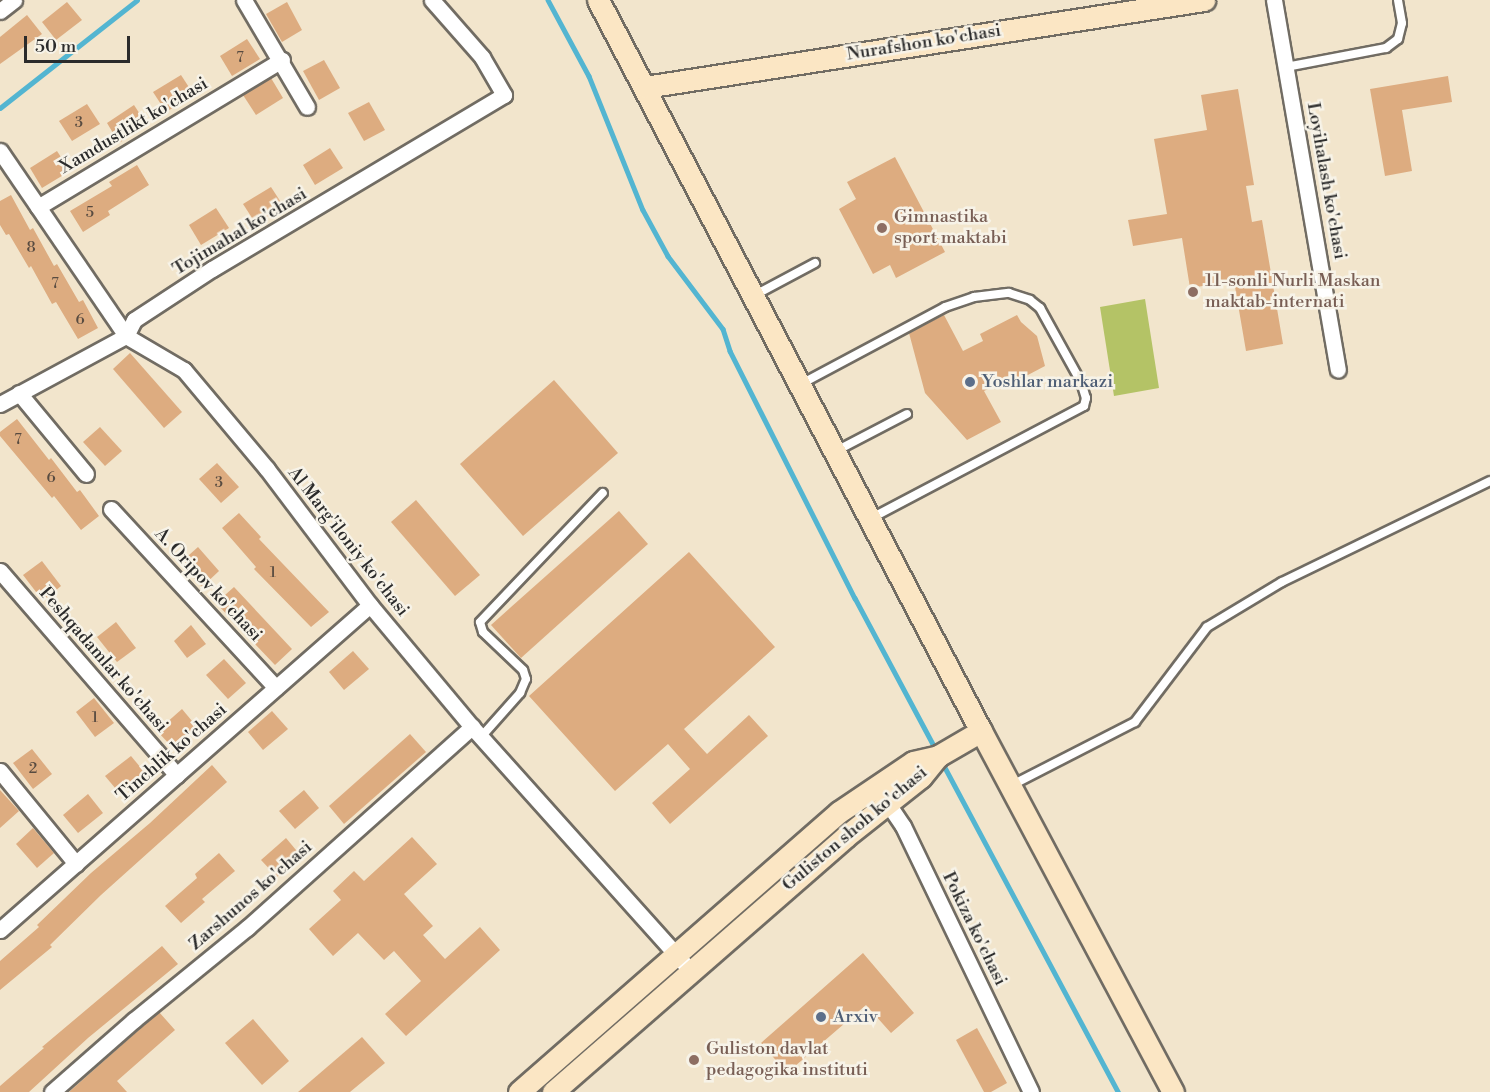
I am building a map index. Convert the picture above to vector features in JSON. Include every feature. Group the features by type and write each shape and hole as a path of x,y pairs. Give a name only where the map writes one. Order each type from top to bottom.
{"main road":[{"path":"598,0 870,519 975,735 1011,785 1173,1092"},
{"name":"Nurafshon ko'chasi","path":"645,87 1204,0"},
{"name":"Guliston shoh ko'chasi","path":"553,1092 682,963 839,812 882,795 913,762 938,756 975,735"},
{"name":"Guliston shoh ko'chasi","path":"519,1092 682,963"}],"street":[{"path":"0,11 14,0"},
{"path":"244,0 282,60 308,107"},
{"name":"Tojimahal ko'chasi","path":"0,404 126,336 134,320 212,269 504,95 482,57 432,0"},
{"name":"Loyihalash ko'chasi","path":"1274,0 1338,369"},
{"name":"Xamdustlikt ko'chasi","path":"38,207 282,60"},
{"name":"Al Marg'iloniy ko'chasi","path":"0,151 126,336 184,370 267,469 370,605 476,732 682,963"},
{"path":"19,393 86,474"},
{"name":"A. Oripov ko'chasi","path":"111,510 276,688"},
{"name":"Peshqadamlar ko'chasi","path":"0,571 177,775"},
{"name":"Tinchlik ko'chasi","path":"0,930 370,605"},
{"name":"Zarshunos ko'chasi","path":"52,1092 134,1020 247,928 476,732"},
{"path":"0,771 76,864"},
{"name":"Pokiza ko'chasi","path":"882,795 903,826 1031,1092"}],"lane":[{"path":"1286,67 1386,48 1398,39 1402,23 1398,0"},
{"path":"753,295 815,264"},
{"path":"800,385 945,307 974,297 1009,293 1030,300 1040,308 1081,382 1086,398 1084,405 870,519"},
{"path":"835,452 907,414"},
{"path":"1011,785 1135,722 1208,627 1282,582 1490,482"},
{"path":"476,732 520,693 526,679 523,670 483,632 480,622 603,493"}],"green space":[{"path":"1145,299 1159,388 1114,396 1100,307"}],"building":[{"path":"67,2 82,20 56,40 42,22"},
{"path":"287,2 302,30 282,42 266,14"},
{"path":"27,15 42,34 0,64 0,37"},
{"path":"247,39 260,59 232,76 220,56"},
{"path":"324,60 340,88 319,100 303,71"},
{"path":"181,75 194,95 166,112 153,92"},
{"path":"1448,76 1452,102 1402,110 1412,171 1385,176 1370,89"},
{"path":"271,78 283,98 256,115 243,95"},
{"path":"1238,89 1254,185 1246,186 1252,222 1262,220 1283,344 1246,351 1234,281 1190,288 1182,238 1133,246 1128,220 1167,214 1154,139 1207,130 1201,95"},
{"path":"369,102 385,130 364,141 348,113"},
{"path":"87,104 100,124 72,141 59,121"},
{"path":"134,105 147,125 119,143 107,123"},
{"path":"330,148 343,168 315,185 303,165"},
{"path":"57,151 70,171 42,188 30,168"},
{"path":"895,157 945,252 896,278 890,265 873,274 839,209 856,199 847,182"},
{"path":"137,165 149,185 108,211 110,215 83,232 70,211 112,186 109,182"},
{"path":"271,187 284,207 256,224 243,204"},
{"path":"11,195 30,230 33,228 54,266 57,264 79,302 83,300 98,328 78,339 56,302 52,304 31,266 29,268 9,234 6,235 0,225 0,201"},
{"path":"216,208 229,228 201,245 189,225"},
{"path":"944,315 963,351 983,341 980,334 1017,315 1021,322 1037,336 1045,366 1007,386 1004,381 984,391 1001,422 967,440 925,393 909,333"},
{"path":"130,353 182,412 164,428 113,369"},
{"path":"554,380 618,453 523,536 460,464"},
{"path":"17,419 77,492 80,490 99,516 81,530 0,436 0,432"},
{"path":"100,427 122,451 105,466 83,442"},
{"path":"217,463 239,487 221,503 199,479"},
{"path":"416,500 480,575 455,596 391,522"},
{"path":"619,511 648,544 521,658 491,625"},
{"path":"239,513 261,537 259,539 329,612 311,627 254,569 256,567 222,528"},
{"path":"198,547 219,571 202,587 180,563"},
{"path":"689,552 775,647 684,729 707,754 749,715 768,736 670,824 652,803 690,769 668,744 615,791 529,696"},
{"path":"42,561 61,586 43,601 23,575"},
{"path":"234,587 292,649 275,665 216,603"},
{"path":"116,622 136,648 117,662 97,637"},
{"path":"191,625 206,644 187,658 174,641"},
{"path":"353,651 369,669 344,690 329,672"},
{"path":"224,659 246,683 228,699 206,675"},
{"path":"94,698 114,723 95,737 76,712"},
{"path":"182,709 197,727 173,748 157,731"},
{"path":"272,711 288,729 263,750 248,732"},
{"path":"410,734 426,752 344,824 329,806"},
{"path":"32,749 52,774 33,789 13,763"},
{"path":"131,756 146,774 121,795 105,776"},
{"path":"212,765 227,782 101,895 50,945 52,947 0,990 0,961 39,927 37,925 91,873 150,823"},
{"path":"0,790 19,811 0,828"},
{"path":"304,790 319,808 295,829 279,811"},
{"path":"88,794 103,813 78,833 63,815"},
{"path":"33,828 54,853 37,868 16,844"},
{"path":"412,837 437,864 404,894 433,926 423,935 445,959 480,927 500,950 406,1036 385,1014 421,981 394,951 384,960 358,933 333,956 309,929 341,900 333,891 354,871 364,881"},
{"path":"286,838 301,856 277,877 261,860"},
{"path":"219,853 235,871 202,899 205,902 181,923 165,906 197,878 195,874"},
{"path":"162,946 178,964 88,1038 29,1092 0,1092 0,1086 44,1048 42,1047"},
{"path":"863,953 914,1013 891,1033 866,1005 787,1073 761,1043"},
{"path":"159,1012 175,1030 117,1081 127,1092 69,1092"},
{"path":"253,1019 289,1061 262,1085 225,1043"},
{"path":"977,1028 1007,1083 991,1092 984,1092 956,1040"},
{"path":"362,1037 385,1063 350,1092 298,1092"}],"waterway":[{"path":"0,108 137,0"},
{"path":"548,0 589,76 643,210 668,256 723,329 730,351 855,598 936,750"},
{"path":"941,760 1118,1092"}],"place":[{"name":"Gimnastika sport maktabi","path":"882,228"},
{"name":"11-sonli Nurli Maskan maktab-internati","path":"1193,292"},
{"name":"Yoshlar markazi","path":"970,382"},
{"name":"Arxiv","path":"821,1017"},
{"name":"Guliston davlat pedagogika instituti","path":"694,1060"}]}
